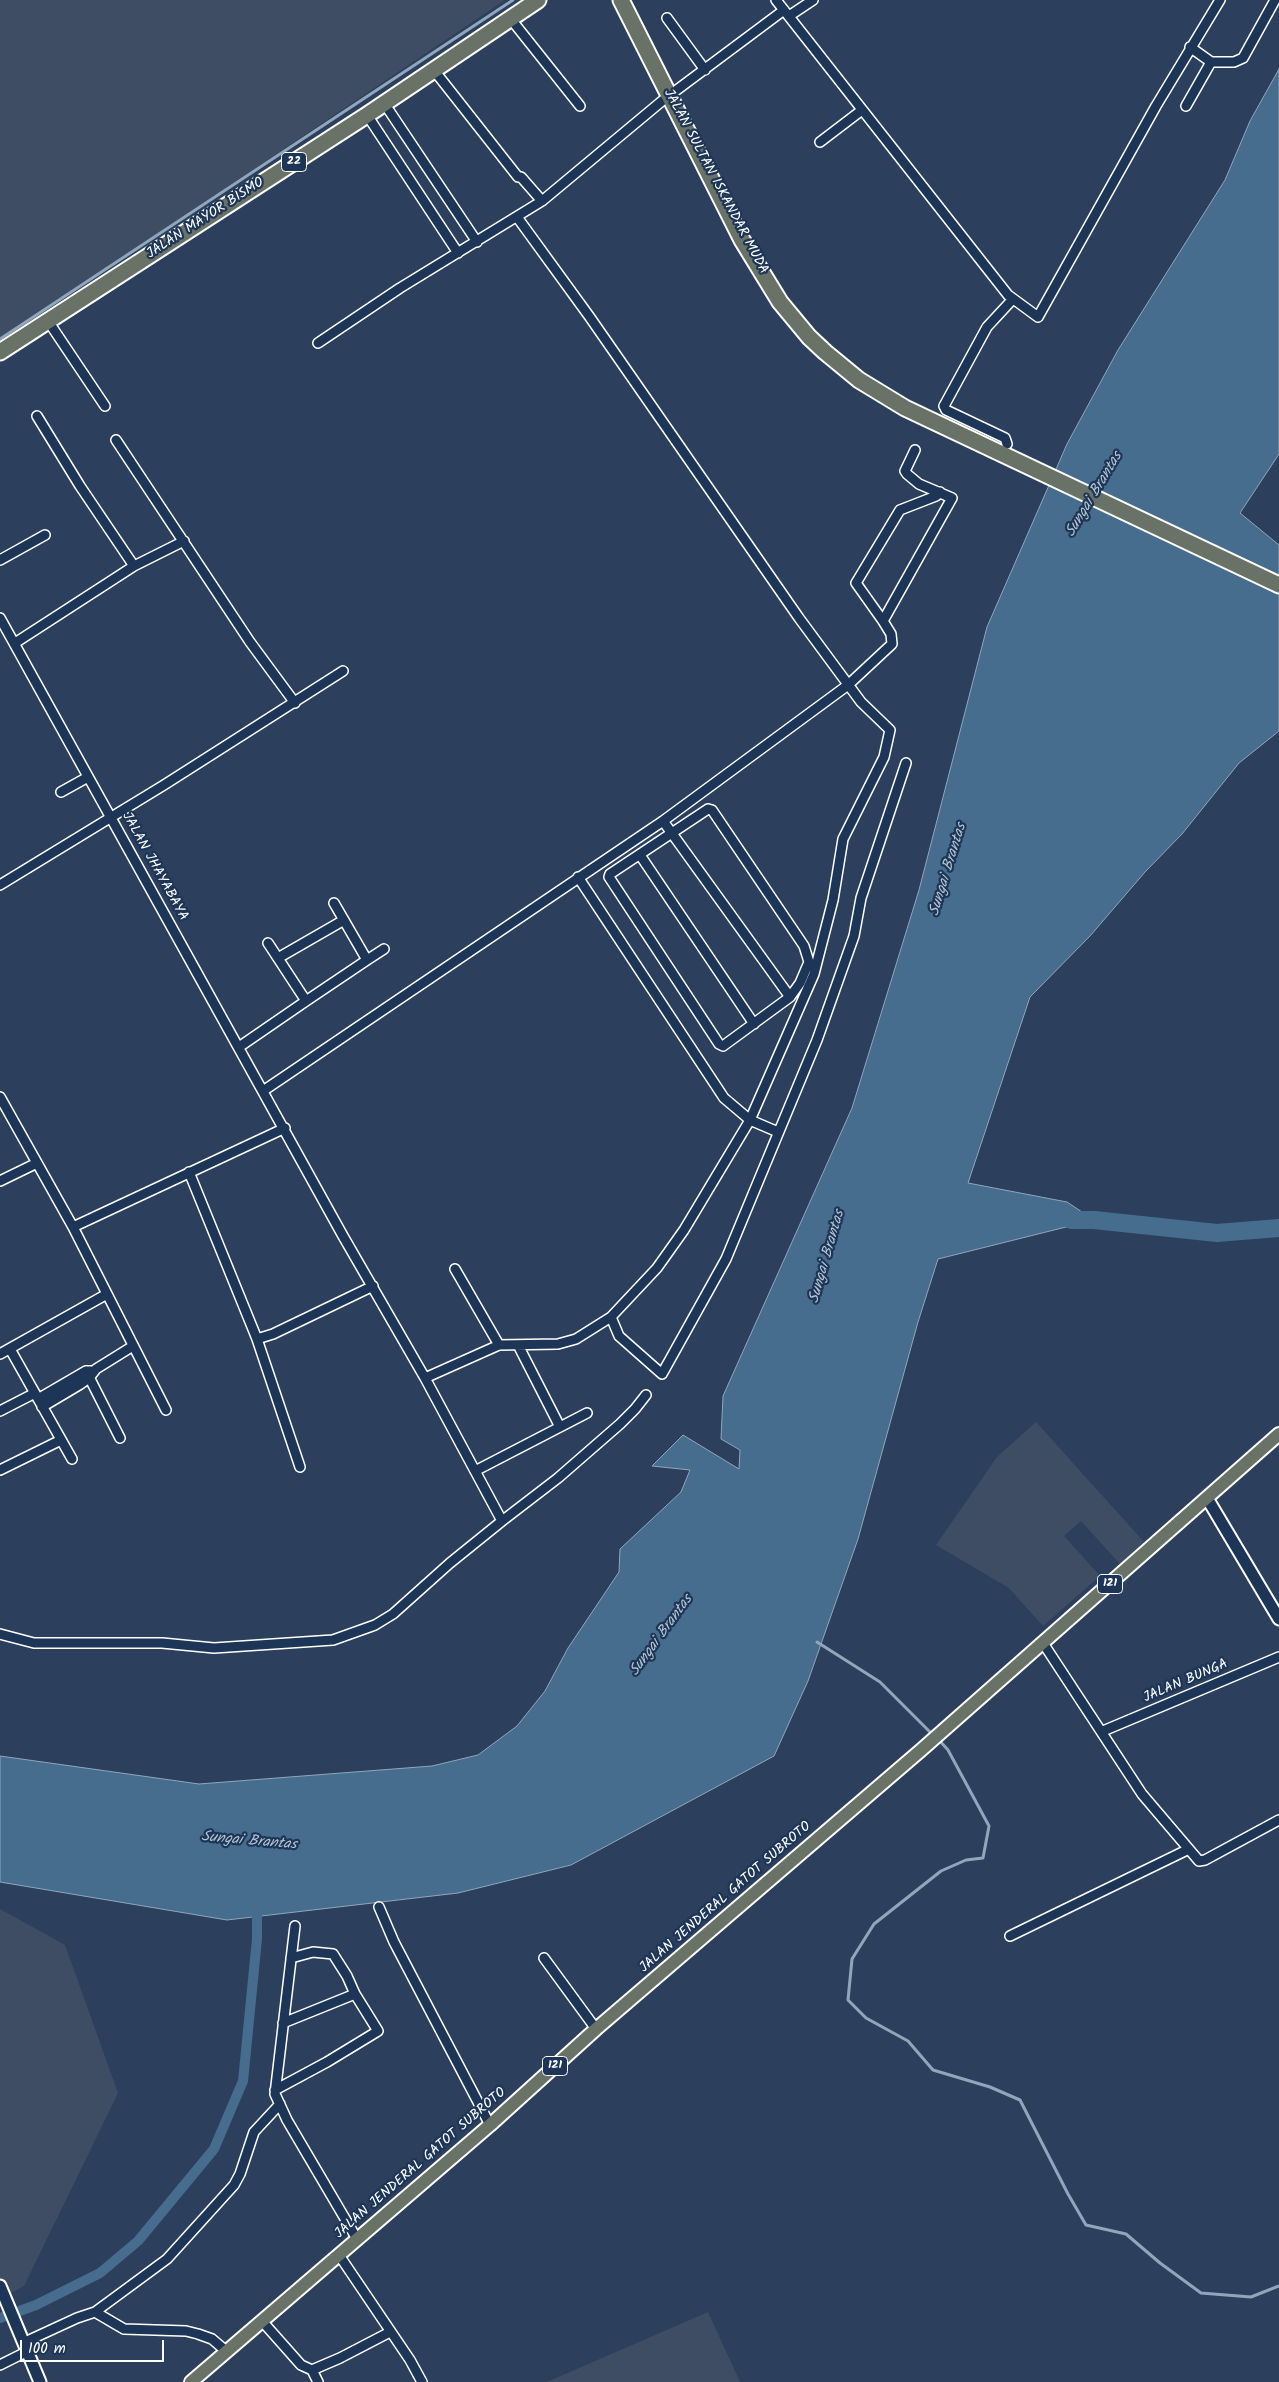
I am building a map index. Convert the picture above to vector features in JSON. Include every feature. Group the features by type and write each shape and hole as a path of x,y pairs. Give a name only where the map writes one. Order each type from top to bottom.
{"highway":[{"name":"JALAN MAYOR BISMO","path":"48,321 367,115 538,0"},
{"path":"611,0 624,5"},
{"name":"JALAN SULTAN ISKANDAR MUDA","path":"624,5 742,240 780,302 809,337 860,380 905,408 1003,448 1279,585"},
{"name":"22","path":"0,352 48,321"}],"main road":[{"name":"JALAN JENDERAL GATOT SUBROTO","path":"191,2382 490,2125 596,2029 920,1751 1279,1434"}],"street":[{"path":"776,0 1012,300 1038,316 1190,47 1220,0"},
{"path":"318,343 400,288 542,201 670,96 787,13 813,0"},
{"path":"1190,47 1211,62 1234,62 1243,58 1275,0"},
{"path":"510,18 580,106"},
{"path":"667,18 706,70"},
{"path":"1186,106 1211,62"},
{"path":"433,69 518,176 542,201"},
{"path":"384,103 477,242"},
{"path":"820,142 862,110"},
{"path":"367,115 458,253"},
{"path":"425,1378 499,1345 564,1343 576,1339 611,1317 657,1268 678,1238 750,1120 814,974 833,900 846,829 874,780 884,757 888,741 888,727 875,716 848,686 518,217"},
{"path":"1003,448 1005,438 946,410 944,406 987,327 1012,300"},
{"path":"48,321 105,406"},
{"path":"37,416 80,486 134,566"},
{"path":"116,440 250,642 295,702"},
{"path":"883,622 952,498 920,484 907,474 906,472 915,450"},
{"path":"264,1091 663,821 848,686 892,644 891,634 856,583 900,510 936,496 940,492"},
{"path":"0,560 45,535"},
{"path":"15,644 134,566 184,542"},
{"name":"JALAN JHAYABAYA","path":"0,618 425,1378 502,1521"},
{"path":"0,885 111,818 343,671"},
{"path":"611,1317 619,1336 662,1374 726,1259 818,1040 854,936 860,898 906,763"},
{"path":"61,792 88,777"},
{"path":"708,809 712,810 808,955 809,962 806,970 790,997 723,1046 714,1036 609,880 610,874 672,834 708,809"},
{"path":"663,821 790,997"},
{"path":"640,855 754,1024"},
{"path":"578,877 724,1098 750,1120 778,1132"},
{"path":"334,903 367,960"},
{"path":"278,958 344,920"},
{"path":"268,943 306,1001"},
{"path":"239,1046 384,949"},
{"path":"0,1097 73,1227 131,1347 165,1411"},
{"path":"73,1227 285,1128"},
{"path":"0,1181 37,1163"},
{"path":"189,1172 257,1339 300,1467"},
{"path":"455,1269 499,1345"},
{"path":"257,1339 273,1334 373,1286"},
{"path":"0,1354 107,1294"},
{"path":"518,1345 560,1427"},
{"path":"0,1411 39,1400 89,1373 131,1347"},
{"path":"10,1349 72,1459"},
{"path":"89,1373 120,1438"},
{"path":"0,1634 34,1643 162,1643 214,1648 334,1640 376,1625 393,1614 450,1563 558,1478 635,1410 646,1395"},
{"path":"475,1471 587,1413"},
{"path":"0,1470 61,1440"},
{"path":"1207,1498 1279,1619"},
{"path":"1043,1642 1103,1731 1142,1794 1202,1861 1279,1820"},
{"name":"JALAN BUNGA","path":"1103,1731 1279,1657"},
{"path":"1010,1936 1190,1849"},
{"path":"379,1906 394,1942 490,2125"},
{"path":"295,1926 275,2090 280,2104 357,2239"},
{"path":"275,2090 376,2033 377,2028 355,1994 348,1976 334,1954 313,1952 291,1958"},
{"path":"544,1958 596,2029"},
{"path":"283,2023 355,1994"},
{"path":"0,2365 25,2344 95,2312 177,2250 194,2228 234,2184 240,2174 254,2132 280,2104"},
{"path":"339,2255 410,2360 422,2382"},
{"path":"0,2286 40,2382"},
{"path":"95,2312 124,2330 186,2331 212,2339 226,2351"},
{"path":"262,2321 301,2365 312,2370 318,2382"},
{"path":"312,2370 390,2332"}],"shaded area":[{"path":"0,0 505,0 0,340"},
{"path":"1036,1422 1144,1542 1120,1564 1081,1521 1064,1536 1100,1576 1043,1626 1009,1588 936,1545 997,1457"},
{"path":"0,1909 65,1945 118,2093 24,2286 0,2299"},
{"path":"708,2312 740,2382 547,2382"}],"water":[{"name":"Sungai Brantas","path":"1279,69 1279,454 1240,513 1279,545 1279,731 1239,763 1182,834 1145,872 1090,936 1030,997 968,1183 1067,1202 1094,1220 938,1259 918,1322 858,1539 808,1681 774,1756 571,1865 458,1893 227,1920 0,1882 0,1756 199,1784 432,1766 478,1755 517,1726 545,1691 568,1648 619,1572 620,1549 681,1492 690,1470 652,1466 683,1435 739,1469 740,1450 721,1439 723,1396 852,1108 919,890 987,627 1067,444 1118,350 1225,180 1250,121"}],"waterway":[{"path":"0,339 513,0"},
{"path":"1071,1220 1094,1220 1217,1233 1279,1228"},
{"path":"817,1642 880,1682 934,1736"},
{"path":"939,1740 948,1750 989,1826 983,1858 966,1860 941,1871 874,1924 852,1959 848,2000 866,2018 908,2041 933,2070 990,2087 1020,2100 1086,2225 1126,2234 1160,2263 1201,2293 1251,2297 1279,2286"},
{"path":"0,2318 36,2305 100,2273 138,2241 214,2149 243,2081 257,1939 257,1904"}]}
